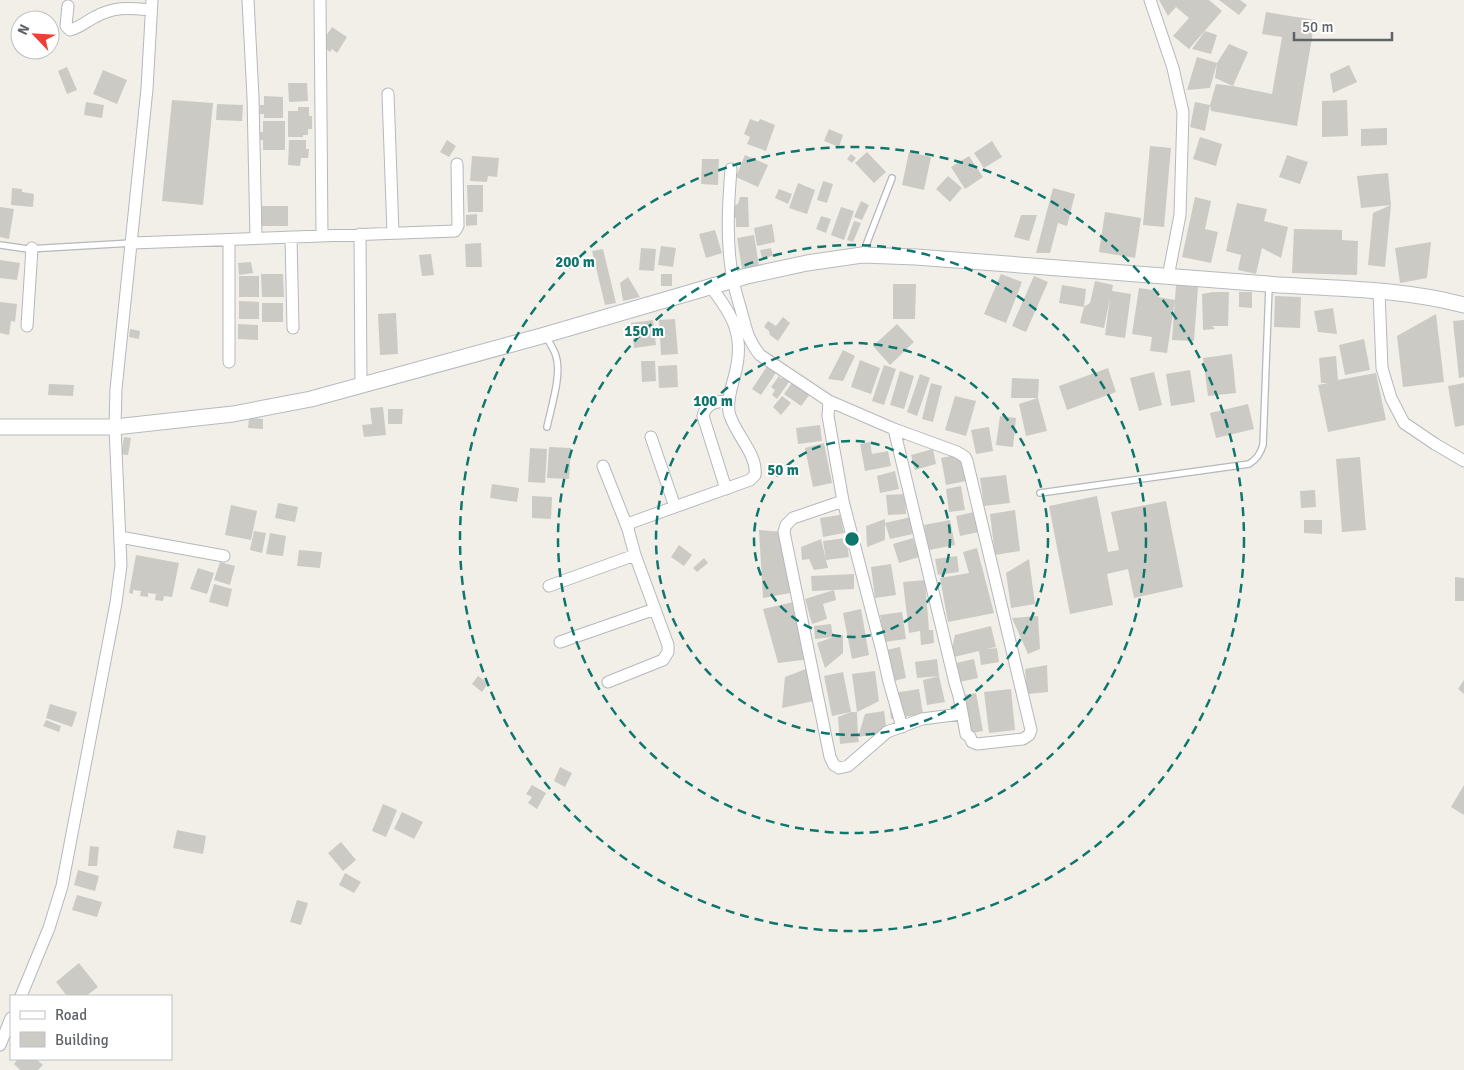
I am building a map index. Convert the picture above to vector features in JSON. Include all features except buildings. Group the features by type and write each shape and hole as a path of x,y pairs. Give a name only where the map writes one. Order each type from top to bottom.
{"street":[{"path":"248,0 256,238"},
{"path":"320,0 322,236"},
{"path":"1150,0 1173,68 1182,112 1180,215 1168,277"},
{"path":"20,995 49,928 62,886 116,603 121,564 115,426 116,389 147,89 151,5 114,9 97,16 76,29 70,30 66,26 68,6"},
{"path":"388,94 393,233"},
{"path":"132,243 456,230 458,226 457,164"},
{"path":"731,169 729,249 733,280 748,338 760,355 829,401 965,457 1031,730 1029,735 1023,739 977,744 972,742 966,734 959,696 894,429"},
{"path":"360,234 361,385"},
{"path":"291,238 293,328"},
{"path":"229,240 230,362"},
{"path":"28,326 32,248"},
{"path":"0,428 115,426 233,414 311,399 545,335 710,286 807,263 862,255 916,257 1379,291 1445,300 1464,305"},
{"path":"628,529 632,522 750,480 755,475 756,469 751,457 730,417 729,401 736,372 739,343 736,329 729,311 710,286"},
{"path":"1379,291 1382,368 1392,398 1404,423 1464,461"},
{"path":"726,489 703,416 707,407 712,404 729,401"},
{"path":"829,401 828,416 843,501 902,727"},
{"path":"651,438 675,507"},
{"path":"604,466 668,645 668,652 663,660 608,682"},
{"path":"843,501 794,518 786,525 784,532 831,760 836,767 843,768 848,766 887,732 922,719 961,714"},
{"path":"120,537 224,556"},
{"path":"548,586 635,555"},
{"path":"560,642 655,609"},
{"path":"0,1045 10,1020"}],"lane":[{"path":"862,255 892,178"},
{"path":"0,245 32,248 132,243"},
{"path":"1040,493 1249,464 1255,460 1260,455 1263,446 1269,284"},
{"path":"545,335 556,356 557,365 557,379 547,427"}]}
